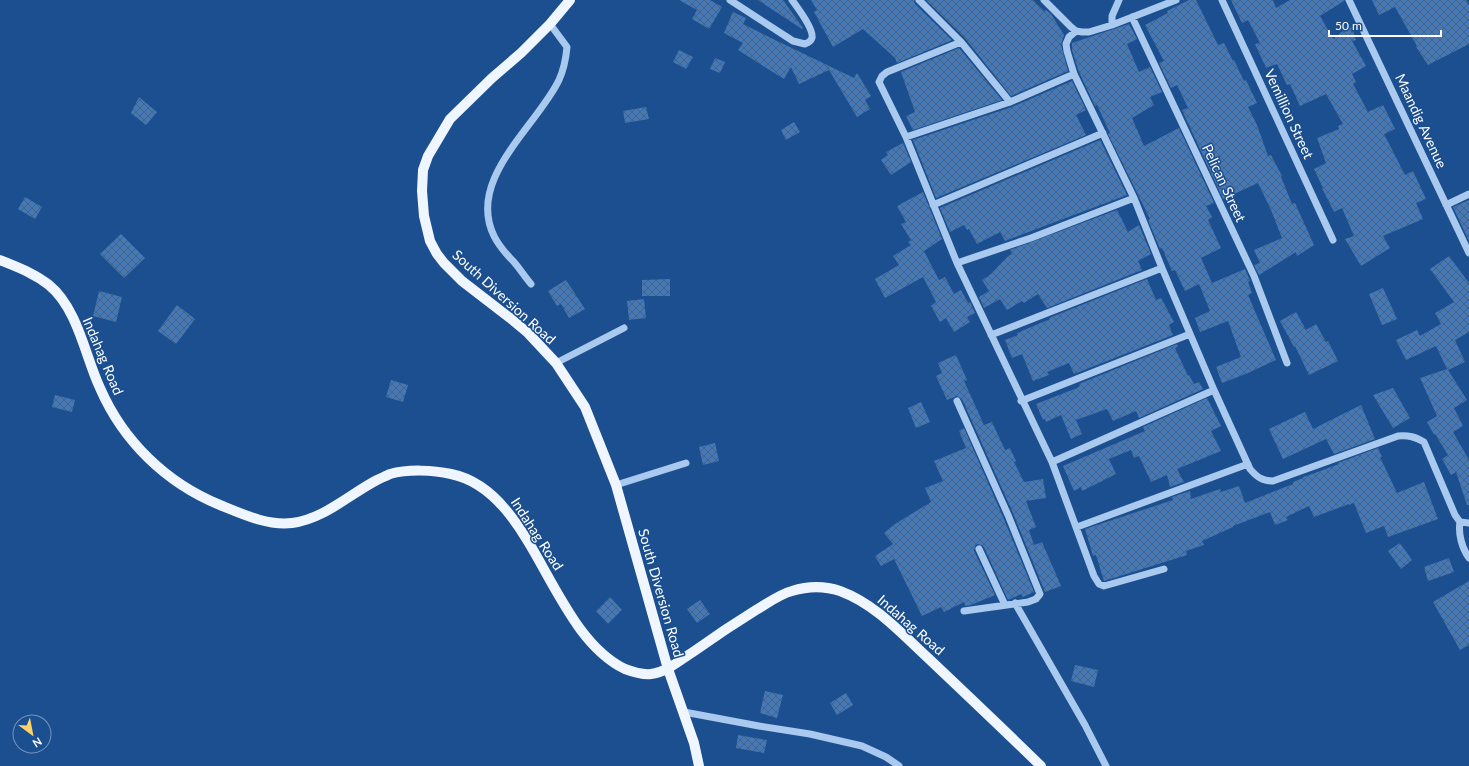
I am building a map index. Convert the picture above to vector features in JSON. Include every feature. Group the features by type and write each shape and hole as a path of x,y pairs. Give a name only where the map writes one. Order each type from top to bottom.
{"main road":[{"name":"South Diversion Road","path":"570,0 550,24 521,53 492,78 450,119 428,156 423,170 422,191 424,216 430,241 437,254 462,281 528,333 556,363 585,407 616,485 668,669 694,743 699,766"},
{"name":"Indahag Road","path":"0,260 29,271 51,286 64,302 76,326 99,387 111,410 128,436 147,458 164,473 182,485 215,503 243,514 273,523 293,523 315,517 365,486 389,474 430,471 454,474 468,479 487,490 502,505 529,544 567,608 593,644 620,666 641,674 652,674 668,669 773,599 791,591 811,587 828,588 841,592 860,600 880,614 1041,766"}],"street":[{"path":"730,0 793,41 800,44 805,44 809,42 812,34 809,26 792,0"},
{"path":"919,0 961,42 1010,102"},
{"path":"1044,0 1076,31 1082,32 1089,32 1112,25 1176,0"},
{"path":"1112,25 1112,16 1119,0"},
{"name":"Vemillion Street","path":"1222,0 1333,240"},
{"name":"Maandig Avenue","path":"1349,0 1469,253"},
{"name":"Pelican Street","path":"1132,17 1254,276 1287,363"},
{"path":"530,284 515,263 502,251 493,235 488,216 488,198 492,181 519,138 540,110 562,74 566,62 567,47 550,24"},
{"path":"1076,31 1069,37 1066,44 1074,74 1134,198 1190,334 1250,469 1263,481 1273,481 1398,436 1408,435 1415,437 1424,442 1455,515 1460,522 1459,530 1461,539 1469,558"},
{"path":"961,42 887,72 882,76 879,82 906,138 932,205 957,262 1021,401 1052,462 1094,576 1099,584 1104,586 1164,569"},
{"path":"906,138 1010,102 1074,74"},
{"path":"932,205 1103,133"},
{"path":"1446,205 1469,194"},
{"path":"957,262 1031,238 1134,198"},
{"path":"991,335 1162,268"},
{"path":"556,363 624,328"},
{"path":"1021,401 1190,334"},
{"path":"1052,462 1214,390"},
{"path":"956,401 1008,515 1039,592 1039,597 1033,601 964,611"},
{"path":"616,485 686,463"},
{"path":"1077,527 1248,464"},
{"path":"1460,522 1469,523"},
{"path":"979,549 1005,605"},
{"path":"1015,603 1085,725 1106,766"},
{"path":"684,712 810,734 862,746 886,756 898,766"}],"building":[{"path":"679,0 710,0 722,7 709,29 692,19 697,10"},
{"path":"758,0 783,0 803,28 802,29"},
{"path":"811,0 914,0 915,4 952,40 897,63 895,58 863,29 833,47 814,12 817,10"},
{"path":"926,0 1033,0 1044,11 1046,10 1051,14 1064,35 1061,45 1068,71 1011,96 965,38"},
{"path":"1189,0 1196,0 1218,45 1224,43 1244,81 1246,80 1257,103 1248,107 1257,125 1268,156 1271,155 1282,176 1281,177 1292,204 1295,203 1314,245 1297,256 1296,252 1259,275 1254,265 1260,263 1254,250 1282,238 1271,210 1258,183 1223,199 1182,110 1188,108 1177,85 1171,88 1159,63 1164,61 1145,25 1168,13 1167,11"},
{"path":"1231,0 1273,0 1276,8 1290,0 1344,0 1320,16 1333,39 1343,31 1352,27 1356,40 1352,41 1366,66 1352,74 1356,82 1353,84 1368,112 1383,105 1395,129 1384,134 1405,175 1413,171 1426,199 1416,203 1423,219 1383,236 1390,248 1361,266 1345,239 1354,236 1342,208 1334,212 1314,169 1326,163 1317,138 1339,129 1338,126 1343,124 1326,94 1300,106 1290,84 1287,85 1277,64 1266,68 1255,44 1260,43 1248,20 1242,23"},
{"path":"1372,0 1466,0 1469,5 1469,44 1428,65 1416,47 1417,46 1395,7 1379,15"},
{"path":"733,12 746,18 743,24 771,38 854,78 857,73 871,96 865,100 870,109 857,117 829,70 799,84 791,67 784,79 738,50 743,43 724,33"},
{"path":"1129,24 1137,39 1127,44 1139,72 1150,67 1162,92 1150,97 1154,105 1132,118 1144,146 1179,128 1214,203 1206,206 1212,217 1208,220 1221,248 1201,258 1212,283 1245,269 1250,281 1248,282 1252,293 1248,295 1276,360 1222,383 1216,367 1241,357 1228,321 1200,332 1195,318 1210,311 1199,284 1185,291 1175,270 1172,271 1162,248 1160,249 1148,220 1150,219 1108,134 1110,133 1097,105 1095,106 1079,72 1072,50 1072,43"},
{"path":"959,48 1002,100 913,130 906,116 915,112 901,72"},
{"path":"679,50 693,57 686,69 673,62"},
{"path":"715,58 725,62 720,73 710,69"},
{"path":"1072,81 1086,110 1076,115 1086,135 936,198 913,140 1012,107"},
{"path":"139,97 157,112 146,125 131,113"},
{"path":"646,107 649,119 625,123 623,111"},
{"path":"794,122 800,132 786,140 781,130"},
{"path":"1100,140 1127,195 1005,241 1000,232 977,244 969,229 967,230 964,225 950,232 940,208"},
{"path":"903,143 911,162 891,175 881,160 888,155 886,152"},
{"path":"923,192 942,239 924,251 939,280 945,277 954,294 961,290 968,303 970,302 975,313 967,317 970,322 954,332 946,318 940,322 931,306 936,302 923,277 885,298 875,279 899,265 893,256 911,245 908,242 911,240 901,224 906,222 897,206"},
{"path":"25,197 42,207 35,219 18,209"},
{"path":"1469,200 1469,241 1453,207"},
{"path":"1117,210 1128,232 1139,225 1151,254 1138,261 1142,270 1047,308 1038,294 1024,303 1022,301 1007,310 1000,299 984,308 979,297 989,291 982,280 991,274 1008,256 1012,254 1010,250"},
{"path":"121,234 145,258 124,278 100,254"},
{"path":"1449,256 1469,283 1469,332 1455,340 1465,362 1448,370 1467,400 1454,408 1463,426 1453,432 1469,460 1469,505 1467,505 1456,472 1451,475 1442,459 1448,455 1427,422 1437,416 1420,378 1447,369 1436,346 1406,360 1396,340 1417,330 1420,336 1441,324 1435,313 1454,302 1430,269"},
{"path":"670,279 670,296 642,296 642,280"},
{"path":"1147,279 1156,300 1161,298 1174,322 1169,325 1173,335 1074,374 1069,363 1047,372 1049,375 1033,381 1022,354 1012,358 1005,340 1018,335 1017,333 1050,319 1049,318"},
{"path":"566,280 585,309 569,318 561,304 557,306 548,291"},
{"path":"1383,288 1397,319 1382,325 1369,294"},
{"path":"99,291 122,297 116,322 93,316"},
{"path":"644,299 646,318 629,320 627,301"},
{"path":"177,305 195,319 176,344 158,331"},
{"path":"1296,312 1306,330 1316,324 1326,342 1328,341 1338,361 1309,375 1295,346 1294,347 1280,321"},
{"path":"1177,344 1178,346 1175,348 1188,376 1189,375 1194,384 1199,382 1203,389 1139,418 1136,411 1113,421 1107,409 1076,420 1082,434 1071,439 1061,415 1046,422 1045,419 1043,420 1036,404 1077,388 1080,386 1079,384"},
{"path":"956,355 967,380 964,381 984,425 992,422 1005,450 1010,448 1016,461 1014,462 1024,482 1043,479 1046,498 1026,501 1036,527 1029,530 1034,545 1042,542 1061,586 1045,592 1013,513 962,399 957,396 947,400 936,376 942,373 938,363"},
{"path":"391,380 408,385 403,402 386,397"},
{"path":"1393,388 1410,418 1393,428 1373,395"},
{"path":"55,395 75,400 72,412 52,407"},
{"path":"1207,398 1221,426 1211,431 1221,451 1177,469 1184,482 1170,487 1167,475 1151,482 1139,456 1134,458 1131,450 1109,459 1116,474 1082,491 1081,487 1074,491 1063,466 1145,431 1143,427"},
{"path":"921,402 930,422 916,428 908,408"},
{"path":"1361,405 1375,439 1334,454 1326,439 1283,459 1269,429 1305,412 1313,429"},
{"path":"964,428 1034,592 1023,597 1021,594 1008,600 984,547 977,544 974,551 995,595 971,605 965,606 964,602 944,612 941,607 922,616 894,559 881,566 875,556 893,544 884,533 895,524 931,502 925,488 943,481 934,461 966,448 959,431"},
{"path":"715,443 719,461 703,465 699,447"},
{"path":"1378,448 1382,457 1380,457 1397,493 1424,482 1438,519 1388,537 1384,526 1366,533 1354,503 1314,517 1309,506 1286,517 1288,520 1275,525 1270,512 1233,526 1202,541 1204,545 1186,551 1187,555 1104,581 1096,555 1093,556 1085,529 1173,500 1172,497 1190,491 1191,499 1220,489 1221,492 1239,486 1245,503 1293,484 1293,482 1303,477"},
{"path":"1400,543 1412,560 1401,569 1388,551"},
{"path":"1449,558 1454,572 1428,581 1424,567"},
{"path":"1469,581 1469,645 1460,650 1433,602"},
{"path":"610,597 622,610 608,624 596,611"},
{"path":"700,600 710,614 697,623 687,609"},
{"path":"1075,665 1098,670 1094,687 1071,681"},
{"path":"765,691 783,695 777,718 760,713"},
{"path":"846,693 853,705 837,715 830,703"},
{"path":"738,735 767,740 764,753 736,748"}]}
